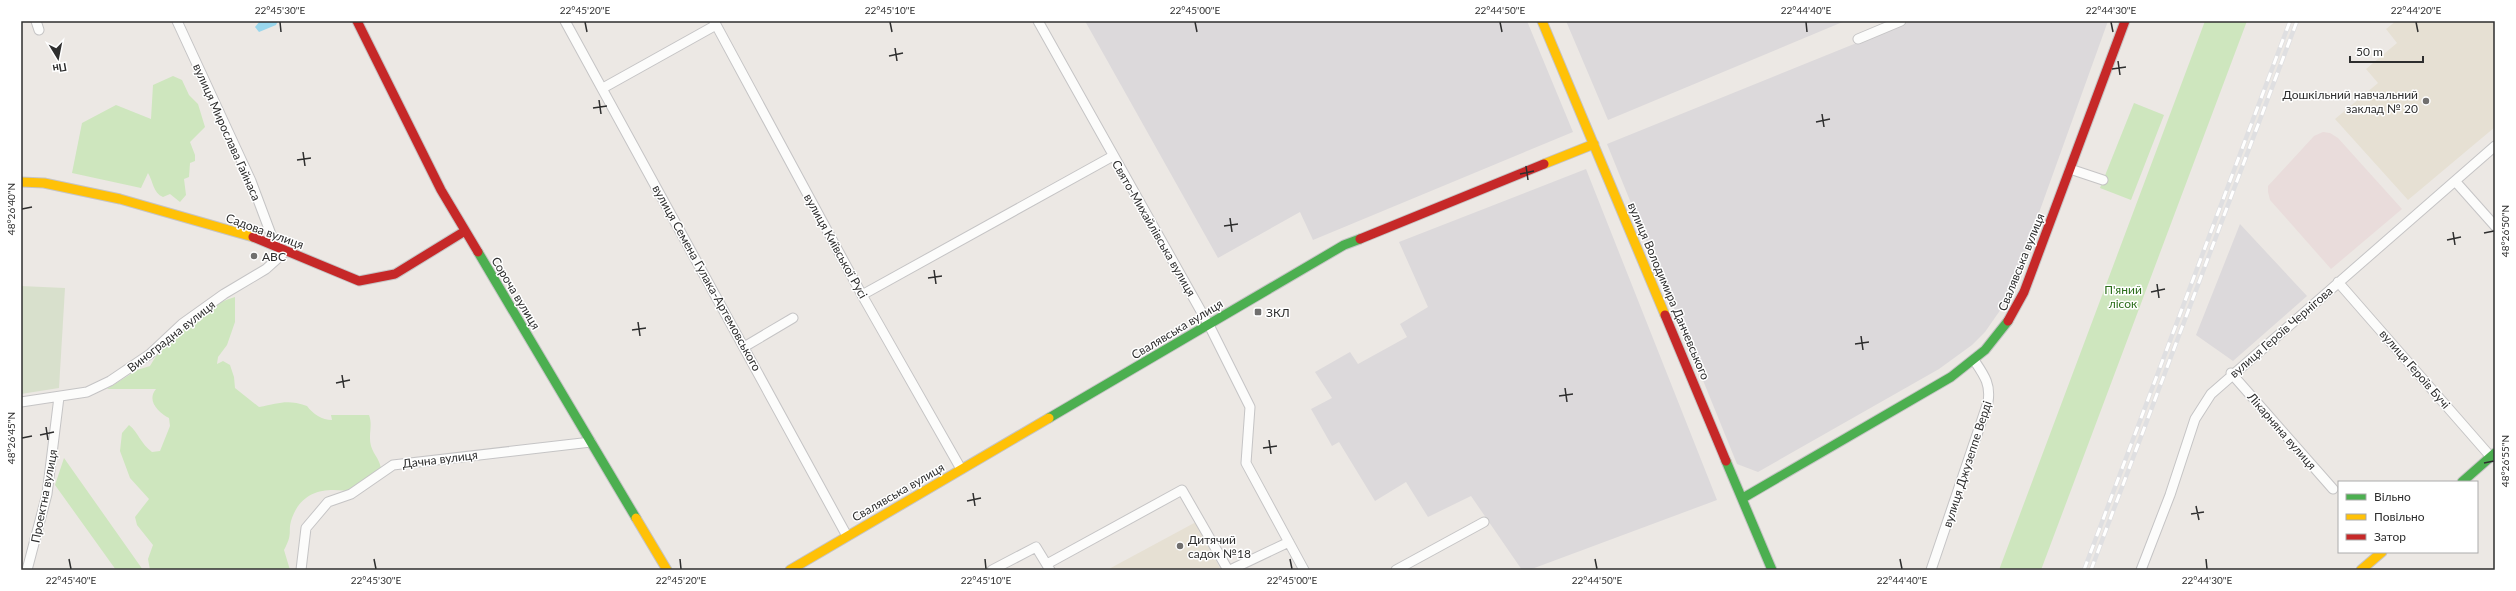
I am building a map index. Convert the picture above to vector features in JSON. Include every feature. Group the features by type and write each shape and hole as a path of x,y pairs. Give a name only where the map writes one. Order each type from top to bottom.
{"street":[{"path":"36,21 39,30"},
{"name":"вулиця Мирослава Гайнаса","path":"177,21 251,181 275,245"},
{"name":"Сороча вулиця","path":"358,21 424,157 465,231 667,570"},
{"name":"вулиця Семена Гулака-Артемовського","path":"565,21 847,536"},
{"name":"Свято-Михайлівська вулиця","path":"1038,21 1208,324 1250,407 1246,463 1304,570"},
{"name":"вулиця Володимира Данчевського","path":"1542,21 1772,570"},
{"path":"1858,39 1901,21"},
{"name":"Свалявська вулиця","path":"1743,498 1951,377 1990,346 2015,312 2126,21"},
{"path":"603,88 715,23"},
{"name":"вулиця Київської Русі","path":"715,23 862,295 961,469"},
{"name":"Свалявська вулиця","path":"790,570 1344,245 1594,144"},
{"name":"вулиця Героїв Чернігова","path":"2141,570 2170,495 2195,419 2210,394 2232,373 2495,146"},
{"path":"862,295 1113,156"},
{"path":"2070,169 2103,180"},
{"path":"2455,181 2495,226"},
{"name":"Садова вулиця","path":"21,182 44,183 120,199 248,235 359,281 395,274 465,231"},
{"name":"Виноградна вулиця","path":"21,402 59,398 87,392 110,381 150,354 182,324 224,294 266,269 286,251"},
{"name":"вулиця Героїв Бучі","path":"2338,282 2493,455"},
{"path":"744,347 793,318"},
{"name":"вулиця Джузеппе Верді","path":"1931,570 1990,394 1987,379 1974,360"},
{"name":"Лікарняна вулиця","path":"2232,373 2333,489"},
{"name":"Проектна вулиця","path":"28,570 47,494 59,398"},
{"name":"Дачна вулиця","path":"301,570 306,528 328,502 351,494 394,465 591,442"},
{"path":"2463,481 2493,455"},
{"path":"992,570 1036,547 1049,567 1182,490 1229,570 1289,542"},
{"path":"1396,570 1484,522"},
{"path":"2361,570 2381,553"}],"shaded area":[{"path":"1085,21 1527,21 1573,132 1313,240 1300,212 1218,258"},
{"path":"1566,21 1845,21 1608,120"},
{"path":"1911,21 2108,21 2008,299 1985,332 1972,345 1939,369 1758,472 1737,464 1607,144"},
{"name":"Дошкільний навчальний заклад № 20","path":"2396,21 2495,21 2495,127 2408,200 2335,119 2378,83 2366,69 2397,43 2386,29"},
{"path":"2323,132 2330,133 2338,138 2402,209 2331,269 2270,200 2268,192 2268,186 2314,136"},
{"path":"1586,169 1717,500 1529,570 1522,570 1471,496 1428,517 1406,482 1375,501 1339,442 1332,446 1311,409 1332,398 1315,372 1350,352 1358,364 1407,337 1400,324 1428,307 1399,242"},
{"path":"2240,224 2307,296 2233,361 2196,335"},
{"name":"Дитячий садок №18","path":"1196,522 1221,570 1107,570"}],"green space":[{"name":"П'яний лісок","path":"2205,21 2247,21 2041,570 1999,570"},
{"path":"173,76 182,80 189,95 198,104 205,127 190,142 195,155 195,161 190,163 189,177 184,179 186,195 180,202 170,194 163,197 157,193 148,173 141,188 72,173 82,123 116,105 151,119 153,85"},
{"path":"2134,103 2164,115 2131,200 2100,188"},
{"path":"21,286 65,288 59,388 21,394"},
{"path":"235,297 235,322 227,345 218,357 217,364 223,361 230,365 234,377 235,388 259,407 283,402 300,404 307,406 312,412 321,418 328,420 332,420 331,415 369,415 371,423 371,446 379,462 381,473 353,492 343,490 325,491 308,496 301,502 295,510 291,521 289,537 284,550 290,570 150,570 148,559 153,545 137,525 135,517 149,499 130,478 120,451 122,433 129,425 152,452 160,451 170,426 169,418 158,410 153,402 153,393 156,389 107,389 137,370 150,366 166,344 186,324 198,315"},
{"path":"64,458 143,570 116,570 55,485"}],"water":[{"path":"260,21 278,21 276,25 259,32 255,27"}],"railway":[{"path":"2084,570 2290,21"},
{"path":"2091,570 2297,21"}],"traffic: fast":[{"path":"1049,418 1344,245 1360,239"},
{"path":"478,252 636,518"},
{"path":"1743,498 1951,377 1985,350 2008,321"},
{"path":"2463,481 2495,453"},
{"path":"1726,461 1772,570"}],"traffic: slow":[{"path":"1542,21 1665,315"},
{"path":"1544,164 1594,144"},
{"path":"21,182 44,183 120,199 253,237"},
{"path":"790,570 1049,418"},
{"path":"636,518 667,570"},
{"path":"2361,570 2381,553"}],"traffic: jam":[{"path":"357,21 441,190 478,252"},
{"path":"2008,321 2024,292 2125,21"},
{"path":"1360,239 1544,164"},
{"path":"253,237 359,281 395,274 465,231"},
{"path":"1665,315 1726,461"}],"place":[{"name":"Дошкільний навчальний заклад № 20","path":"2426,101"},
{"name":"ABC","path":"254,256"},
{"name":"ЗКЛ","path":"1258,312"},
{"name":"Дитячий садок №18","path":"1180,546"}]}
